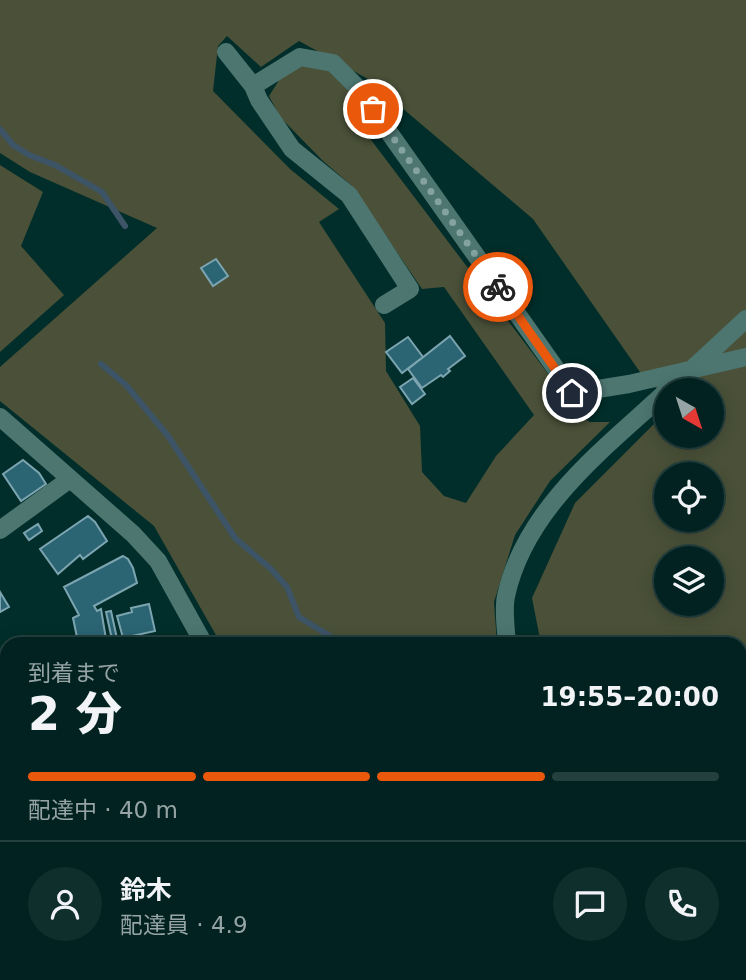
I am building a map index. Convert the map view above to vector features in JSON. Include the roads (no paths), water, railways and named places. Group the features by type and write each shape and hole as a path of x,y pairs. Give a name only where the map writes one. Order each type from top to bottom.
{"street":[{"path":"226,52 253,86 259,100 292,149 349,195 410,289 384,305"},
{"path":"253,86 300,57 333,63 358,87 572,393 629,384 746,357"},
{"path":"681,378 746,319"},
{"path":"507,637 506,597 532,531 566,486 654,403"},
{"path":"0,417 133,534 158,561 200,637"},
{"path":"0,530 70,479"}],"waterway":[{"path":"0,129 13,145 29,155 55,165 102,192 125,226"},
{"path":"101,364 126,385 168,436 235,538 271,569 287,587 299,617 332,637"}]}
